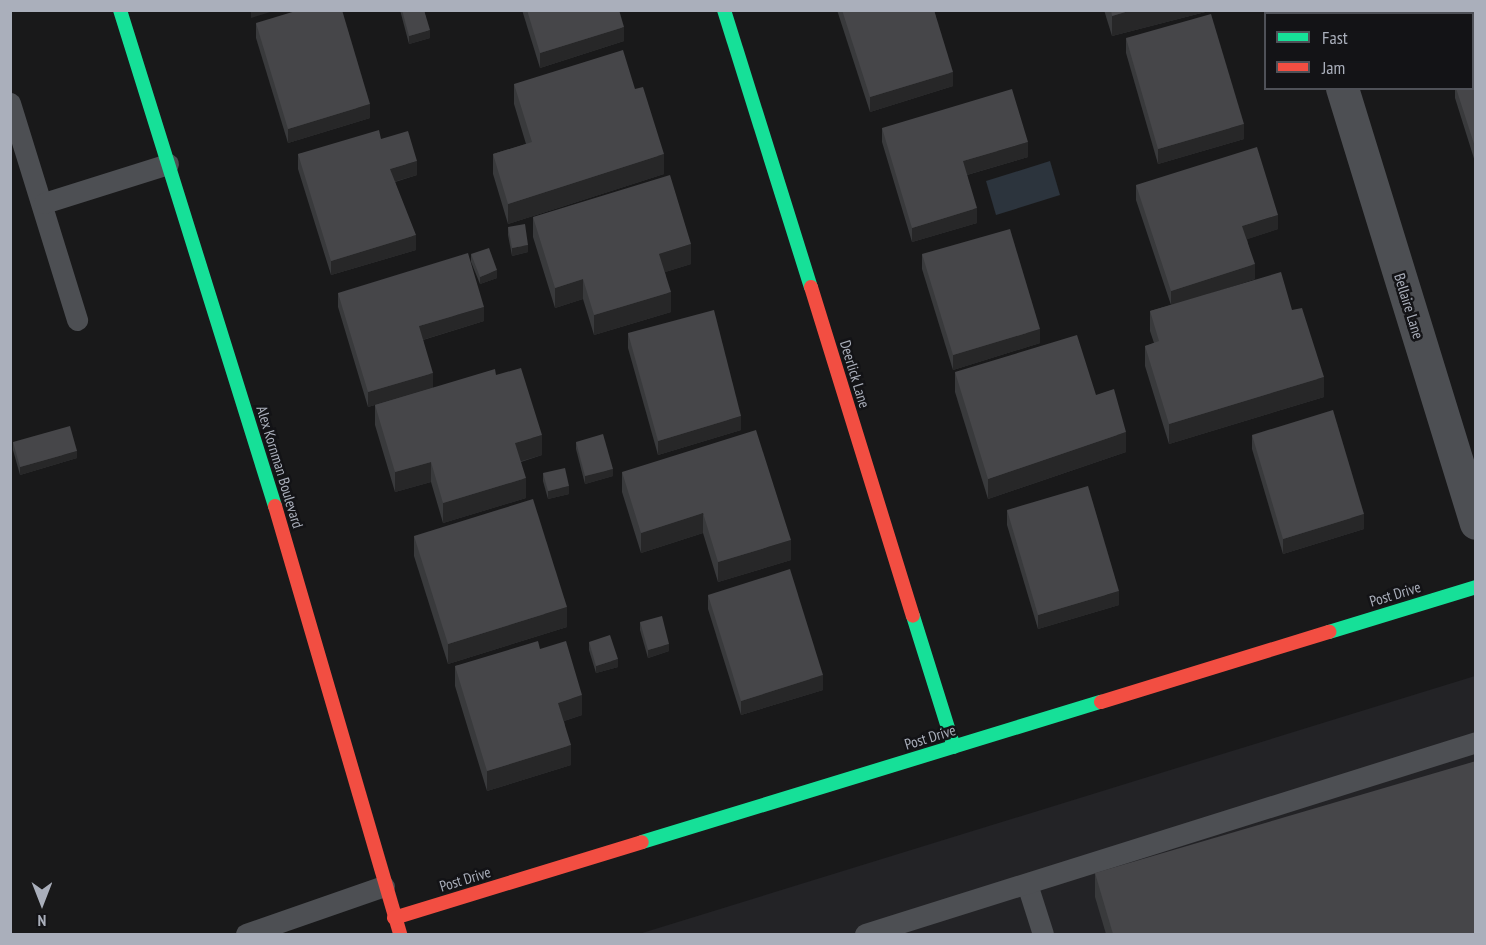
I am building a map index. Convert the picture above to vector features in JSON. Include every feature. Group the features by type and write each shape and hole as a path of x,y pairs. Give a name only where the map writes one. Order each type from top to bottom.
{"street":[{"name":"Alex Kornman Boulevard","path":"120,10 258,450 384,886 400,934"},
{"name":"Deerlick Lane","path":"724,10 954,747"},
{"name":"Bellaire Lane","path":"1343,90 1476,523"},
{"name":"Post Drive","path":"394,918 1476,587"}],"lane":[{"path":"10,103 44,203 77,320"},
{"path":"44,203 168,164"},
{"path":"865,934 1476,742"},
{"path":"1027,884 1042,934"},
{"path":"246,934 384,886"}],"shaded area":[{"path":"1050,161 1060,195 996,215 986,181"},
{"path":"1475,676 1475,934 639,934"}],"building":[{"path":"299,10 342,10 370,104 288,129 256,23"},
{"path":"402,10 424,10 430,30 409,36"},
{"path":"527,10 619,10 624,27 540,53"},
{"path":"842,10 934,10 953,72 870,97"},
{"path":"1111,10 1132,10 1112,16"},
{"path":"1435,10 1476,10 1476,44 1474,45 1474,12 1436,12"},
{"path":"1211,14 1244,124 1158,149 1126,38"},
{"path":"623,50 635,89 643,87 664,154 508,204 493,154 532,142 514,84"},
{"path":"1476,77 1476,150 1457,90 1474,90 1474,78"},
{"path":"1012,89 1028,142 963,161 977,208 912,228 882,128"},
{"path":"379,130 381,139 408,131 417,161 390,169 416,235 331,261 298,154"},
{"path":"1257,147 1278,215 1242,226 1255,264 1171,291 1136,185"},
{"path":"670,175 691,244 659,254 671,292 594,315 583,279 555,288 533,217"},
{"path":"525,224 528,245 512,248 508,227"},
{"path":"1010,229 1040,329 953,355 922,254"},
{"path":"489,248 497,270 480,277 471,254"},
{"path":"468,253 484,307 419,326 433,373 368,392 338,293"},
{"path":"1281,272 1292,310 1302,308 1324,377 1169,424 1145,346 1159,341 1150,311"},
{"path":"714,310 741,416 658,441 628,333"},
{"path":"1077,335 1096,395 1114,389 1126,432 988,479 955,372"},
{"path":"521,368 542,435 515,443 526,478 443,503 431,462 395,472 375,405 495,369 496,375"},
{"path":"1333,410 1364,514 1283,539 1252,435"},
{"path":"70,426 77,451 20,467 13,442"},
{"path":"756,430 791,540 718,562 703,513 641,533 622,472"},
{"path":"603,434 613,469 585,476 576,442"},
{"path":"565,468 569,486 548,491 543,473"},
{"path":"1088,486 1119,591 1038,615 1007,510"},
{"path":"533,499 567,607 448,644 414,536"},
{"path":"790,569 823,675 741,701 708,595"},
{"path":"662,616 669,644 648,650 640,622"},
{"path":"610,635 618,659 596,666 589,642"},
{"path":"538,641 540,649 566,641 582,695 558,703 571,745 487,771 455,666"},
{"path":"1476,761 1476,934 1113,934 1095,873"}],"traffic: fast":[{"path":"120,10 275,506"},
{"path":"724,10 811,287"},
{"path":"1329,632 1476,587"},
{"path":"913,616 954,747"},
{"path":"642,842 1101,702"}],"traffic: jam":[{"path":"811,287 913,616"},
{"path":"275,506 400,934"},
{"path":"1101,702 1329,632"},
{"path":"394,918 642,842"}]}
